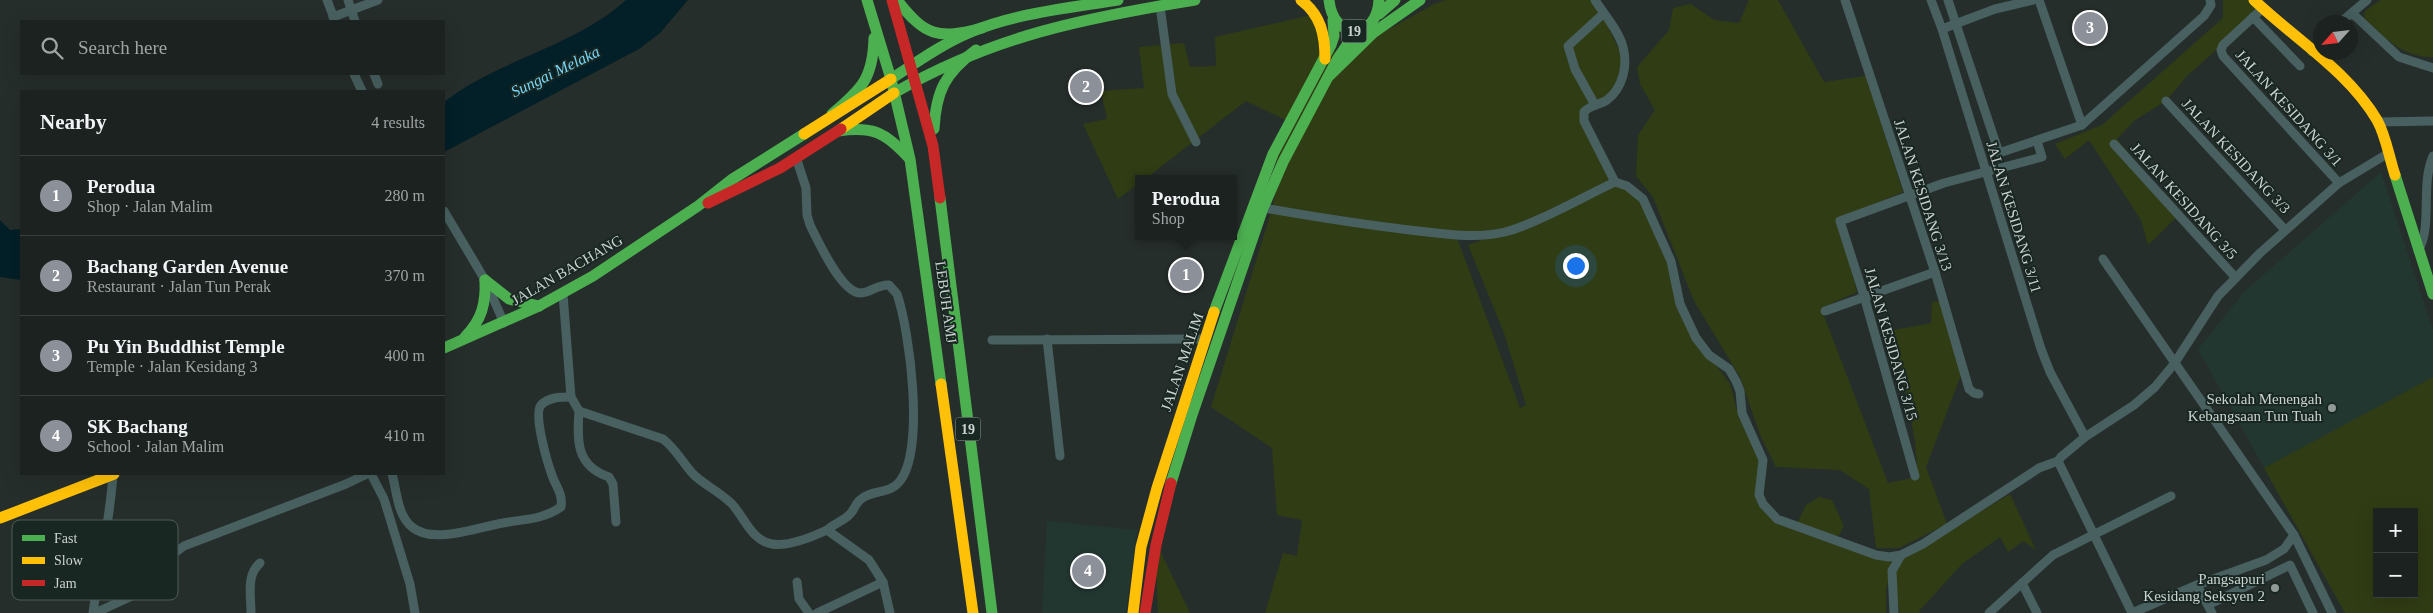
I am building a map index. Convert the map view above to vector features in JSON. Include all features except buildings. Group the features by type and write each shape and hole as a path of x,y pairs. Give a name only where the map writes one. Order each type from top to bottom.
{"main road":[{"name":"LEBUH AMJ","path":"867,0 891,79 910,160 973,613"},
{"name":"LEBUH AMJ","path":"892,0 912,65 933,146 992,613"},
{"path":"897,0 919,26 930,33 951,36 1046,13 1118,0"},
{"path":"933,146 935,103 940,87 959,62 976,50 1049,28 1194,0"},
{"path":"1301,0 1316,14 1322,28 1325,43 1324,59"},
{"path":"1318,0 1332,18"},
{"name":"19","path":"1329,0 1332,18 1348,30 1362,30 1369,26 1379,14 1396,0"},
{"name":"19","path":"1379,0 1379,14"},
{"path":"1330,75 1373,33 1420,0"},
{"path":"2258,4 2355,90 2378,122 2418,251 2428,267 2433,294"},
{"path":"832,114 859,92 871,72 874,60 873,16"},
{"name":"JALAN MALIM","path":"1133,613 1141,547 1160,479 1204,339 1253,203 1273,154 1324,59 1334,36 1332,18"},
{"name":"JALAN BACHANG","path":"445,348 504,323 563,294 698,206 730,180 832,114 912,65 982,28"},
{"name":"JALAN MALIM","path":"1145,613 1155,540 1171,480 1196,401 1264,208 1283,163 1330,75 1352,38 1362,30"},
{"name":"JALAN BACHANG","path":"698,206 737,192 838,131 894,93 976,50"},
{"path":"838,131 864,128 882,131 891,138 910,160"},
{"path":"485,280 496,292 507,298 523,304 539,306"},
{"path":"460,342 478,324 483,313 486,303 485,280"},
{"path":"0,518 110,475"}],"street":[{"path":"327,0 334,19 351,10 378,0"},
{"path":"348,0 355,20"},
{"path":"1595,0 1623,46 1625,62 1621,85 1607,100 1584,112 1584,121 1615,182"},
{"name":"JALAN KESIDANG 3/13","path":"1845,0 1908,196 1935,272 1969,389 1979,394"},
{"name":"JALAN KESIDANG 3/11","path":"1931,0 1942,29 2040,349 2050,372 2085,437"},
{"path":"1948,0 1999,153 2082,125 2204,16 2210,3"},
{"path":"1942,29 1995,9 2033,0"},
{"path":"2039,0 2082,125"},
{"path":"2367,0 2352,13 2399,57 2433,68"},
{"path":"2258,4 2253,17 2300,66"},
{"path":"1160,6 1172,94 1196,142"},
{"path":"1595,105 1575,68 1568,46 1603,14"},
{"name":"JALAN KESIDANG 3/1","path":"2253,17 2221,50 2223,56 2339,184"},
{"path":"354,75 362,90"},
{"path":"374,75 378,84"},
{"name":"JALAN KESIDANG 3/3","path":"2166,101 2285,230"},
{"path":"2378,122 2433,121"},
{"path":"1908,196 2042,157 2037,141"},
{"name":"JALAN KESIDANG 3/5","path":"2114,144 2235,277"},
{"path":"1264,208 1350,224 1455,235 1489,234 1505,232 1524,225 1615,182 1627,186 1643,199 1670,261 1680,304 1696,338 1709,355 1729,369 1736,381 1740,391 1742,413 1763,460 1759,495 1763,504 1777,519 1876,555 1889,557 1901,555 1923,544 2039,468 2058,461 2085,437 2145,397 2174,364 2202,318 2235,277 2285,230 2339,184 2387,154"},
{"path":"2418,251 2428,235 2428,172 2433,156"},
{"path":"579,411 663,439 673,447 693,474 714,488 733,506 751,531 770,544 785,544 828,530 847,517 855,509 859,500 870,494 882,493 900,481 905,471 913,436 915,408 897,294 889,285 883,284 860,293 853,292 841,280 810,225 807,215 806,188 796,157"},
{"name":"JALAN KESIDANG 3/15","path":"1908,196 1840,221 1864,296 1915,476"},
{"path":"445,213 485,280 504,323"},
{"path":"2103,259 2294,535 2332,613"},
{"path":"1825,310 1935,272"},
{"path":"563,294 570,397 579,411 577,437 581,454 596,473 609,477 613,484 616,522"},
{"path":"1047,338 1060,456"},
{"path":"992,340 1047,338 1204,339"},
{"path":"392,475 397,497 406,520 417,531 426,534 472,531 492,525 520,522 551,514 562,507 562,501 553,478 541,433 538,412 541,406 552,398 570,397"},
{"path":"2058,461 2132,613 2197,585 2271,558 2284,549 2294,535"},
{"path":"108,520 113,475"},
{"path":"178,550 184,546 346,484 364,475"},
{"path":"367,475 381,491 388,510 410,584 414,613"},
{"path":"1989,613 2053,555 2171,496"},
{"path":"828,530 869,560 883,582 890,613"},
{"path":"1894,613 1892,571 1901,555"},
{"path":"252,613 250,576 253,569 260,563"},
{"path":"2197,585 2210,609 2290,565 2313,613"},
{"path":"797,582 799,600 808,613"},
{"path":"817,613 883,582"},
{"path":"2022,583 2037,613"},
{"path":"94,613 95,600"},
{"path":"94,613 123,600"}],"shaded area":[{"name":"Sekolah Menengah Kebangsaan Tun Tuah","path":"2381,172 2433,330 2433,613 2345,613 2198,349 2245,291"},
{"path":"1047,521 1137,530 1126,613 1042,613"}],"green space":[{"path":"1446,0 1595,0 1625,62 1612,95 1595,105 1584,121 1615,182 1643,199 1671,261 1680,304 1716,365 1730,384 1739,418 1764,467 1759,495 1777,519 1796,526 1806,505 1819,497 1832,500 1844,526 1836,540 1898,562 2010,494 2036,550 2023,541 2008,552 2000,537 1962,564 1919,611 1920,613 1900,613 1891,573 1886,589 1886,613 1265,613 1283,553 1297,556 1302,520 1277,515 1272,448 1211,407 1272,209 1281,169 1273,154 1290,122 1246,101 1150,175 1135,175 1135,186 1118,199 1083,124 1107,119 1101,91 1144,88 1139,47 1184,43 1190,67 1216,66 1215,37 1316,14 1325,43 1341,56 1434,4","holes":["1502,233 1468,245 1504,333 1526,405 1520,408 1456,235"]},
{"path":"1749,0 1778,0 1824,82 1866,76 1903,192 1838,219 1857,292 1821,308 1888,483 1918,477 1915,441 1894,330 1931,323 1932,302 1942,301 1961,375 1926,467 1947,524 1899,548 1876,548 1869,489 1840,470 1776,467 1761,437 1740,377 1694,301 1653,197 1636,176 1638,135 1655,110 1640,84 1637,67 1669,30 1673,8 1691,4 1714,20 1739,23"},
{"path":"2223,0 2254,0 2263,8 2187,76 2166,101 2135,120 2117,139 2179,215 2148,245 2141,220 2089,140 2065,159 2055,144 2102,125 2223,18"},
{"path":"2381,0 2433,0 2433,57 2412,54 2403,50 2387,39 2364,18 2365,11"},
{"path":"2433,377 2433,613 2345,613 2264,468"},
{"path":"1155,540 1190,613 1158,613"}],"water":[{"name":"Sungai Melaka","path":"626,0 688,0 660,33 639,49 445,151 445,101 465,87 512,63 560,42 606,16"},
{"path":"0,220 10,230 20,229 20,280 0,277"}],"traffic: fast":[{"path":"867,0 891,79 910,159 941,384"},
{"path":"897,0 916,21 934,32 954,34 982,28"},
{"path":"891,79 950,42 989,25 1043,12 1118,0"},
{"path":"894,93 931,73 1003,43 1077,22 1195,0"},
{"path":"1329,0 1332,13 1338,23 1346,29 1355,31 1363,29 1371,23 1379,0"},
{"path":"1379,14 1395,0"},
{"path":"1330,75 1373,33 1420,0"},
{"path":"1214,312 1273,154 1331,45 1334,36 1333,20"},
{"path":"1171,483 1192,415 1263,208 1283,162 1338,58 1349,42 1362,30"},
{"path":"832,114 864,82 871,63 874,38"},
{"path":"934,129 937,104 944,84 965,58 976,50"},
{"path":"838,131 860,129 878,133 893,142 909,158"},
{"path":"445,348 539,306 593,276 698,206 731,180 804,134"},
{"path":"2395,175 2433,294"},
{"path":"940,198 992,613"},
{"path":"485,280 509,299 539,306"},
{"path":"465,337 471,331 482,311 485,296 485,280"}],"traffic: slow":[{"path":"1301,0 1313,12 1320,26 1323,34 1325,59"},
{"path":"2254,0 2320,56 2365,102 2380,126 2395,175"},
{"path":"804,134 891,79"},
{"path":"841,129 894,93"},
{"path":"1133,613 1141,547 1157,488 1214,312"},
{"path":"941,384 973,613"},
{"path":"0,518 111,475"}],"traffic: jam":[{"path":"892,0 933,146 940,198"},
{"path":"708,203 780,168 841,129"},
{"path":"1145,613 1156,545 1171,483"}],"place":[{"name":"Pu Yin Buddhist Temple","path":"2090,28"},
{"name":"Bachang Garden Avenue","path":"1086,87"},
{"name":"Perodua","path":"1186,275"},
{"name":"Sekolah Menengah Kebangsaan Tun Tuah","path":"2332,408"},
{"name":"SK Bachang","path":"1088,571"},
{"name":"Pangsapuri Kesidang Seksyen 2","path":"2275,588"}]}
